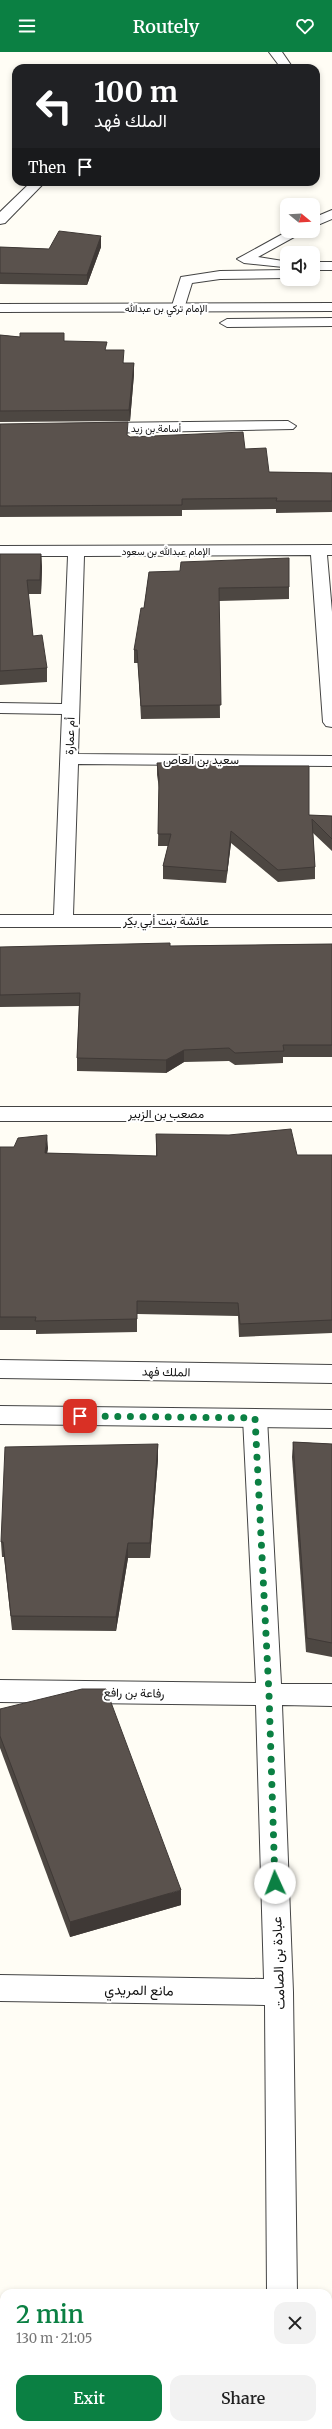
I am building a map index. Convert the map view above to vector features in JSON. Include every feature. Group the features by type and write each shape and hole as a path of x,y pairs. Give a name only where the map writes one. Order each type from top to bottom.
{"street":[{"path":"275,52 286,64"},
{"path":"0,220 34,186"},
{"path":"320,220 332,214"},
{"path":"280,264 244,259 284,238"},
{"path":"320,266 332,266"},
{"path":"176,318 186,280 220,275 280,274"},
{"path":"320,275 332,275"},
{"name":"الإمام تركي بن عبدالله","path":"0,308 176,318 332,306"},
{"path":"0,322 31,322"},
{"name":"الإمام تركي بن عبدالله","path":"211,323 332,322"},
{"name":"أسامة بن زيد","path":"88,428 288,426"},
{"path":"325,550 332,722"},
{"name":"الإمام عبدالله بن سعود","path":"0,551 76,552 325,550"},
{"name":"أم عمارة","path":"64,921 76,552"},
{"path":"0,708 71,708"},
{"name":"سعيد بن العاص","path":"69,759 332,760"},
{"name":"عائشة بنت أبي بكر","path":"0,921 332,921"},
{"name":"مصعب بن الزبير","path":"0,1114 332,1114"},
{"name":"الملك فهد","path":"0,1369 332,1374"},
{"path":"0,1415 332,1419"},
{"name":"عبادة بن الصامت","path":"255,1418 269,1694 279,1992 282,2289"},
{"name":"رفاعة بن رافع","path":"0,1692 332,1695"},
{"name":"مانع المريدي","path":"0,1988 279,1992"}],"building":[{"path":"59,231 101,236 87,275 0,273 0,247 49,249"},
{"path":"20,333 64,333 64,341 107,342 105,350 124,350 123,363 134,363 129,410 0,411 0,335 20,337"},
{"path":"128,422 127,435 130,437 243,432 245,449 266,448 269,472 332,473 332,501 276,501 277,498 182,499 182,505 0,506 0,424"},
{"path":"0,554 41,554 40,580 27,580 33,636 42,635 47,668 0,671"},
{"path":"289,558 289,587 219,588 221,705 141,706 137,650 134,650 141,608 144,608 149,572 180,571 181,562"},
{"path":"226,761 226,766 309,766 309,815 332,816 332,839 312,819 315,867 278,870 231,831 227,871 163,866 171,834 158,834 159,778 157,763"},
{"path":"170,943 170,946 332,944 332,1045 283,1045 284,1051 235,1053 229,1048 184,1050 166,1060 77,1058 80,993 0,995 0,947"},
{"path":"291,1129 297,1155 332,1155 332,1320 240,1324 238,1303 137,1301 137,1319 35,1321 36,1317 0,1317 0,1147 14,1147 18,1138 47,1135 45,1153 157,1156 156,1134 229,1135"},
{"path":"293,1442 332,1444 332,1643 307,1638"},
{"path":"158,1444 150,1543 128,1543 116,1617 11,1616 3,1542 1,1542 5,1447"},
{"path":"82,1689 106,1689 181,1890 70,1922 0,1736 0,1709"}],"route":[{"path":"80,1416 255,1418 269,1694 275,1883"}]}
